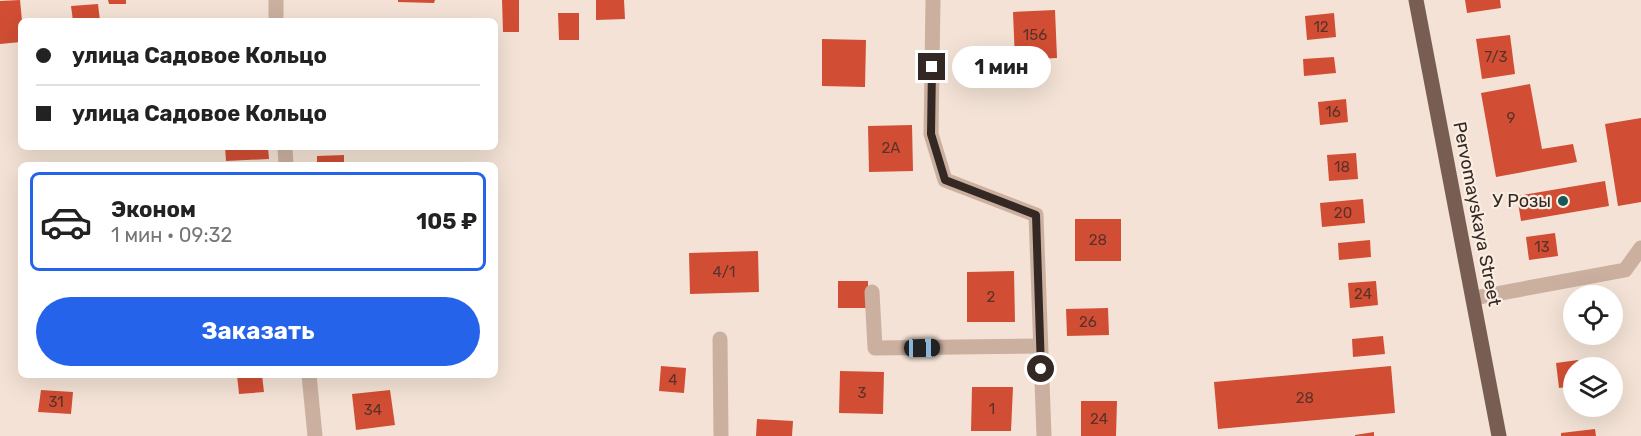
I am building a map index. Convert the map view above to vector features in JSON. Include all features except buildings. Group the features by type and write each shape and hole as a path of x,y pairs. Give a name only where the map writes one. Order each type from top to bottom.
{"main road":[{"name":"Pervomayskaya Street","path":"1416,0 1499,436"}],"street":[{"path":"276,0 276,18"},
{"path":"933,0 931,134 945,180 1036,215 1044,436"},
{"path":"1474,298 1625,270 1641,248"},
{"path":"872,292 875,348 1040,346"},
{"path":"720,339 721,436"},
{"path":"309,378 315,436"}],"place":[{"name":"У Розы","path":"1563,201"}],"route":[{"path":"932,67 931,134 945,180 1036,215 1041,369"}]}
